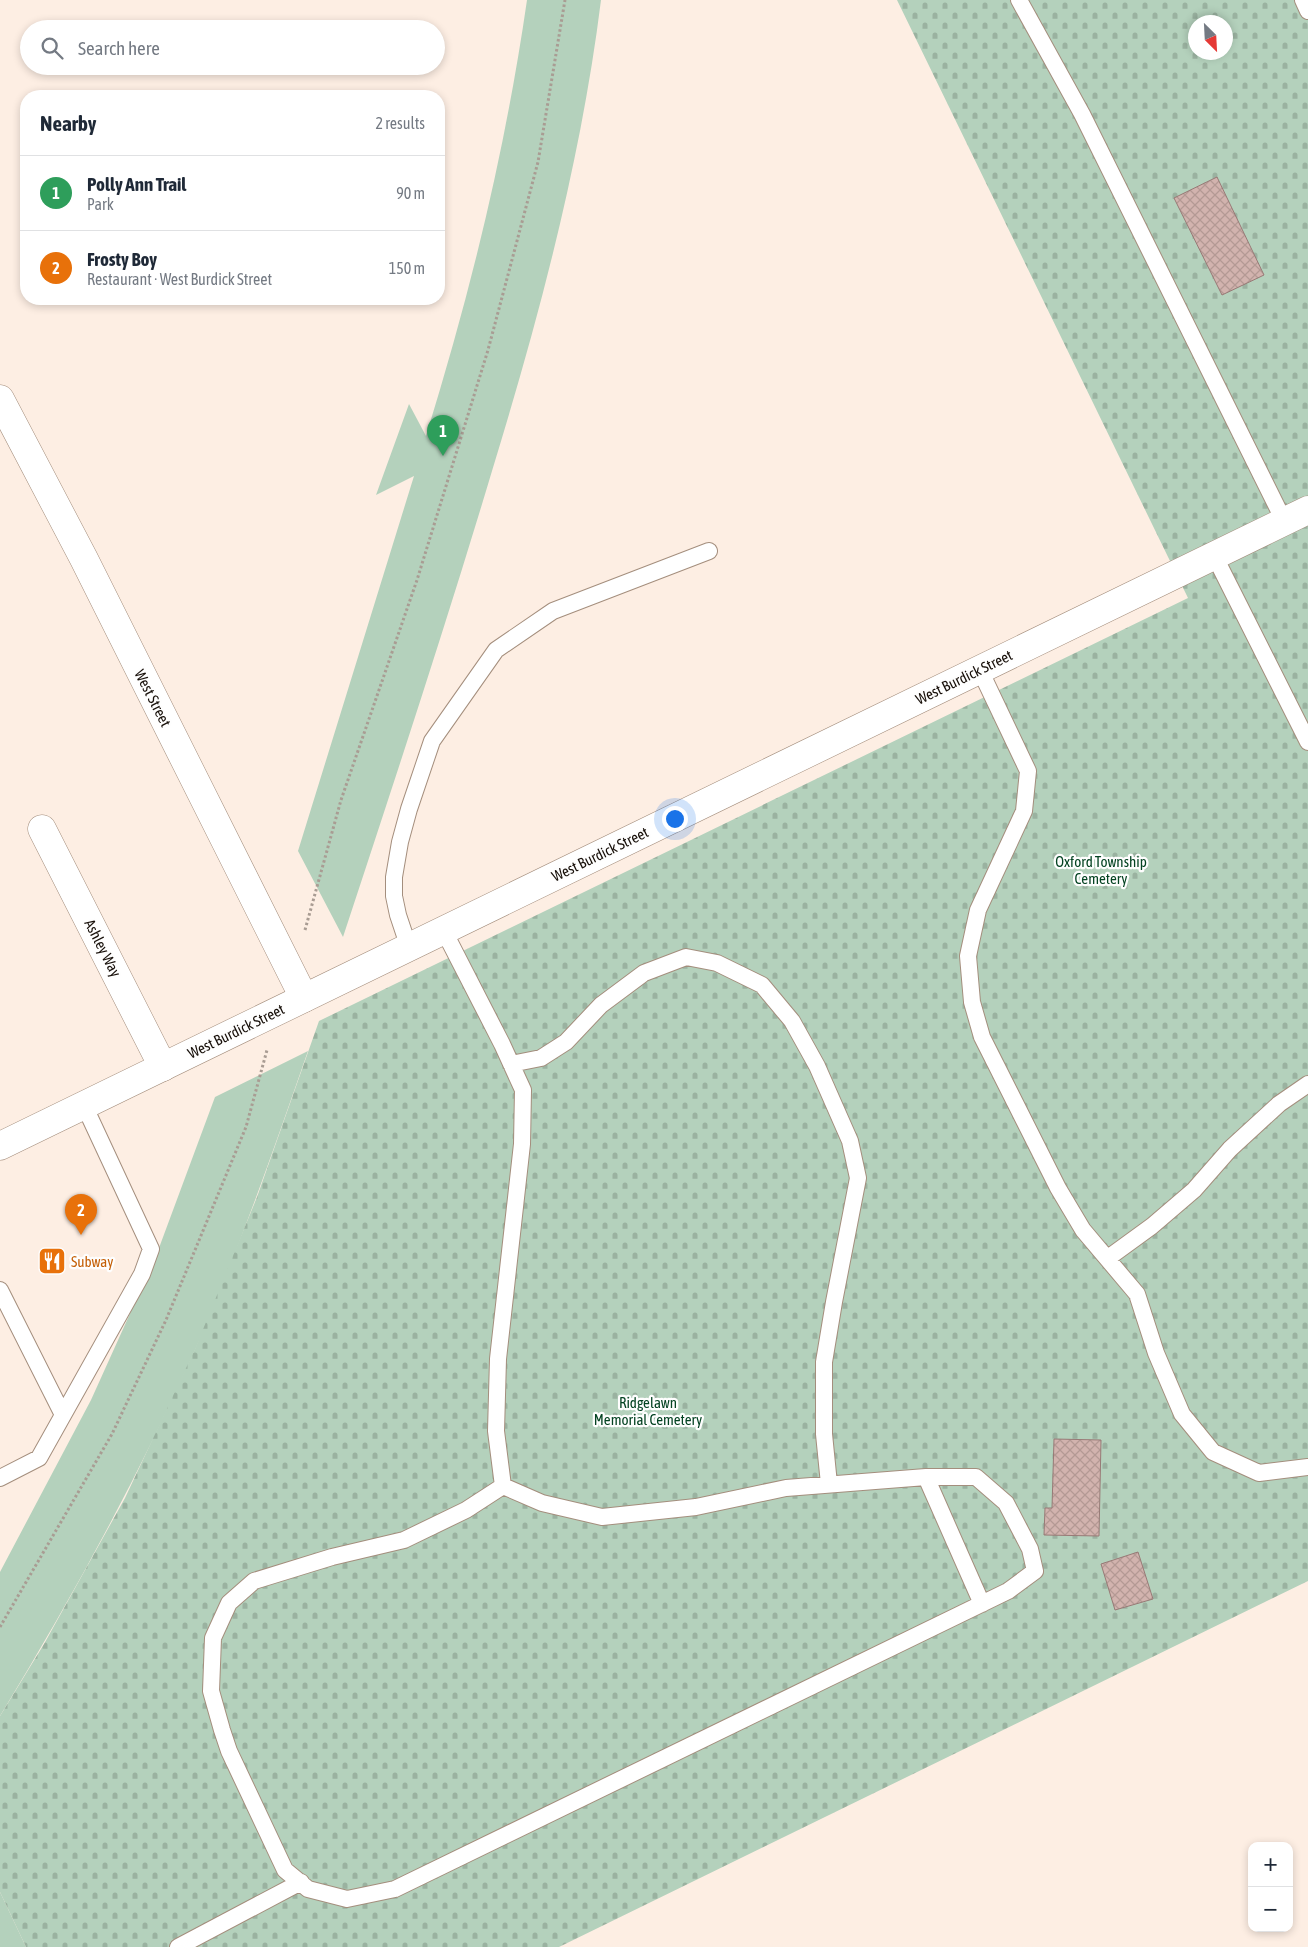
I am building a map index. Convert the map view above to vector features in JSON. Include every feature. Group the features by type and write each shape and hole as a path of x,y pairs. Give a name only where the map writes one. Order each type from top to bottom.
{"street":[{"name":"West Street","path":"0,398 84,559 304,998"},
{"name":"West Burdick Street","path":"0,1146 1308,510"},
{"name":"Ashley Way","path":"42,829 163,1067"}],"lane":[{"path":"1019,0 1082,114 1284,522"},
{"path":"1302,0 1308,11"},
{"path":"409,948 394,896 394,877 409,809 432,741 496,650 553,611 709,551"},
{"path":"1214,555 1308,742"},
{"path":"980,670 1028,771 1024,811 978,910 968,956 972,1002 982,1037 1058,1188 1083,1230 1137,1294 1156,1352 1182,1414 1213,1452 1259,1473 1308,1467"},
{"path":"444,930 523,1090 522,1144 498,1360 496,1431 503,1486"},
{"path":"511,1064 541,1058 566,1042 601,1005 644,973 686,957 717,963 762,986 792,1021 817,1066 850,1141 858,1178 824,1362 824,1434 829,1484"},
{"path":"1108,1258 1152,1226 1194,1190 1230,1149 1279,1104 1308,1084"},
{"path":"0,1478 39,1458 142,1274 151,1249 84,1105"},
{"path":"0,1290 63,1415"},
{"path":"926,1477 976,1477 1006,1504 1030,1550 1035,1571 1008,1592 395,1889 347,1899 308,1888 285,1870 229,1751 211,1691 214,1638 229,1603 254,1580 332,1557 404,1540 466,1510 503,1486 542,1503 602,1517 696,1507 786,1488 926,1477"},
{"path":"926,1477 982,1604"},
{"path":"178,1947 301,1882"}],"path":[{"path":"292,973 341,800 417,580 488,350 538,162 565,0"},
{"path":"0,1627 112,1434 166,1320 246,1127 279,1011"}],"green space":[{"path":"527,0 601,0 582,120 557,238 526,355 438,647 343,937 298,851 414,476 376,495 409,404 426,436 458,328 497,166"},
{"name":"Ridgelawn Memorial Cemetery","path":"897,0 1308,0 1308,1581 559,1947 26,1947 0,1892 0,1716 44,1644 125,1498 195,1349 257,1197 319,1021 1188,598"},
{"path":"308,1051 240,1239 195,1350 127,1491 53,1627 0,1716 0,1572 91,1400 156,1256 215,1097"},
{"path":"0,1892 26,1947 0,1947"}],"building":[{"path":"1217,177 1264,275 1222,295 1174,198"},
{"path":"1054,1439 1101,1440 1099,1536 1044,1535 1045,1508 1052,1508"},
{"path":"1138,1552 1153,1599 1115,1610 1101,1564"}],"place":[{"name":"Polly Ann Trail","path":"443,456"},
{"name":"Frosty Boy","path":"81,1235"},
{"name":"Subway","path":"52,1261"}],"park label":[{"name":"Oxford Township Cemetery","path":"1101,870"}]}
